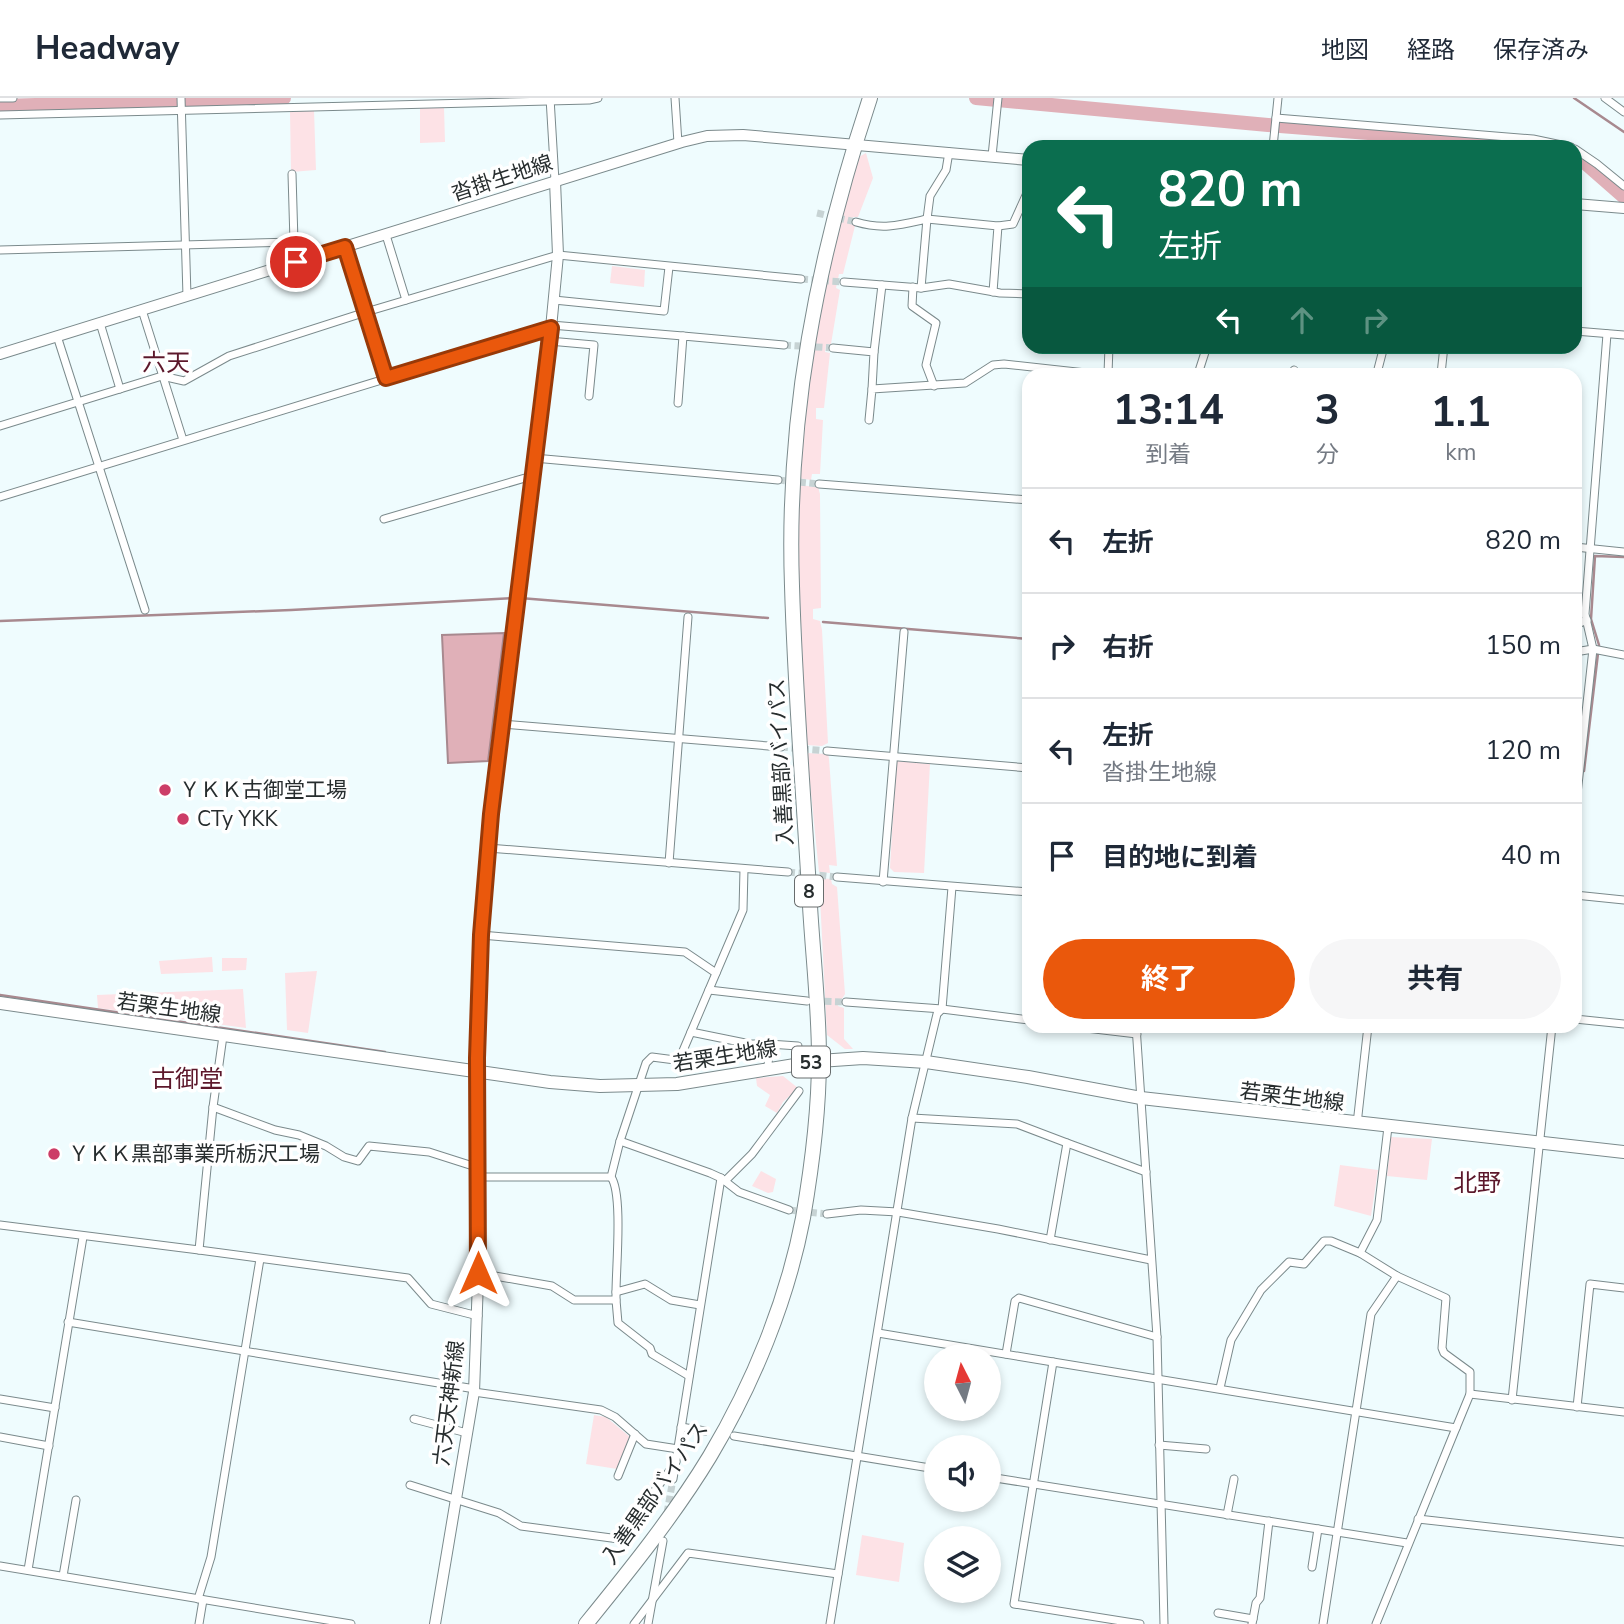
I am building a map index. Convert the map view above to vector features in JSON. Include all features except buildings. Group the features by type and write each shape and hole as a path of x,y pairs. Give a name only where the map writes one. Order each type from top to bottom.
{"highway":[{"name":"入善黒部バイパス","path":"586,1624 709,1457 766,1344 802,1220 813,1146 819,1061 792,585 795,431 814,303 855,144 869,102"}],"main road":[{"name":"沓掛生地線","path":"0,354 707,136 743,135 1022,159"},
{"name":"六天天神新線","path":"435,1624 475,1390 478,1316 477,1072 481,935 488,848 554,300 558,255 555,181"},
{"path":"1582,205 1624,208"},
{"name":"若栗生地線","path":"0,1003 550,1082 638,1086 677,1084 819,1061 863,1058 926,1062 1141,1098 1624,1152"}],"street":[{"path":"0,98 13,98"},
{"path":"181,98 187,296"},
{"path":"0,115 598,98"},
{"path":"675,98 678,143"},
{"path":"992,156 998,98"},
{"path":"1274,140 1278,98"},
{"path":"1605,98 1624,112"},
{"path":"550,99 555,181"},
{"path":"1276,118 1537,140"},
{"path":"934,386 926,365 936,323 912,306 930,196 946,170 949,152"},
{"path":"1582,155 1624,186"},
{"path":"292,174 296,262"},
{"path":"856,222 873,227 892,227 927,219 998,226 1013,224 1022,204"},
{"path":"993,292 998,226"},
{"path":"386,234 406,300"},
{"path":"0,250 294,242"},
{"path":"345,247 386,378"},
{"path":"0,426 162,376 184,382 229,356 558,255 801,279"},
{"path":"554,300 664,311 668,267"},
{"path":"844,282 917,288 949,284 993,292 1022,294"},
{"path":"869,420 882,285"},
{"path":"142,310 183,440"},
{"path":"100,323 120,389"},
{"path":"0,498 551,327 784,345"},
{"path":"1582,332 1624,335"},
{"path":"1582,749 1593,649 1587,620 1607,334"},
{"path":"678,403 683,336"},
{"path":"57,337 145,610"},
{"path":"549,341 594,345 589,396"},
{"path":"833,348 874,352"},
{"path":"872,389 965,383 993,365 1040,368"},
{"path":"534,458 778,480"},
{"path":"384,519 532,476"},
{"path":"819,484 1022,499"},
{"path":"1582,548 1624,552"},
{"path":"669,863 688,617"},
{"path":"1582,622 1587,620"},
{"path":"883,882 904,632"},
{"path":"1582,651 1593,649 1624,655"},
{"path":"503,724 781,747"},
{"path":"827,751 1022,767"},
{"path":"488,848 789,872"},
{"path":"611,1177 646,1063 652,1057 675,1060 682,1053 743,909 744,869"},
{"path":"837,877 1022,892"},
{"path":"830,1624 912,1118 937,1014 943,1009 952,887"},
{"path":"1582,896 1624,900"},
{"path":"481,935 685,952 716,973"},
{"path":"709,990 807,1001"},
{"path":"846,1002 943,1009 1022,1019"},
{"path":"1582,1020 1624,1024"},
{"path":"691,1032 750,1044 798,1046"},
{"path":"1136,1033 1157,1337 1164,1624"},
{"path":"1357,1124 1367,1033"},
{"path":"1512,1400 1551,1033"},
{"path":"199,1250 223,1036"},
{"path":"768,1068 769,1044"},
{"path":"673,1479 723,1179 752,1154 799,1091"},
{"path":"213,1107 275,1130 299,1135 358,1161 369,1146 429,1152 476,1172 611,1177 616,1183 618,1323 650,1348 652,1354 689,1376"},
{"path":"912,1118 1017,1124 1146,1172"},
{"path":"1360,1253 1377,1220 1388,1127"},
{"path":"620,1141 723,1179 739,1192 789,1210"},
{"path":"1050,1240 1067,1143"},
{"path":"827,1214 861,1209 898,1212 1151,1261"},
{"path":"0,1226 408,1278 431,1304 478,1316"},
{"path":"28,1570 83,1237"},
{"path":"1220,1388 1231,1340 1261,1290 1289,1262 1304,1264 1324,1241 1331,1241 1360,1253 1396,1276 1446,1298 1441,1348 1470,1372 1470,1394 1376,1624"},
{"path":"198,1624 204,1573 211,1557 260,1259"},
{"path":"478,1273 552,1286 574,1300 616,1296 645,1284 671,1300 700,1305"},
{"path":"1323,1624 1371,1314 1396,1276"},
{"path":"1577,1407 1590,1284 1624,1288"},
{"path":"1006,1354 1015,1301 1020,1298 1157,1337"},
{"path":"68,1322 601,1410 615,1417 646,1444 677,1449"},
{"path":"878,1333 1457,1428"},
{"path":"1053,1362 1014,1604 1140,1624"},
{"path":"1470,1394 1624,1412"},
{"path":"0,1399 55,1408"},
{"path":"414,1419 467,1433"},
{"path":"681,1427 705,1431"},
{"path":"618,1476 635,1434"},
{"path":"734,1436 924,1466"},
{"path":"0,1437 48,1446"},
{"path":"1159,1445 1206,1449"},
{"path":"410,1485 499,1513 521,1526 619,1539 676,1462"},
{"path":"1001,1479 1407,1543"},
{"path":"1227,1515 1234,1479"},
{"path":"63,1576 76,1500"},
{"path":"1418,1519 1624,1542"},
{"path":"1219,1613 1252,1621 1266,1564 1263,1560 1269,1521"},
{"path":"1312,1567 1318,1529"},
{"path":"648,1624 663,1541"},
{"path":"634,1624 688,1553 838,1574"},
{"path":"0,1566 351,1624"},
{"path":"293,1624 295,1615"}],"shaded area":[{"path":"444,107 445,142 420,143 420,108"},
{"path":"314,110 316,170 291,172 290,111"},
{"path":"866,153 873,178 858,217 853,217 851,223 855,226 843,274 839,274 836,288 840,290 831,344 826,345 825,352 830,353 824,408 816,408 816,419 823,420 820,474 812,474 811,480 798,478 802,422 827,268 857,158"},
{"path":"612,266 645,270 644,287 610,283"},
{"path":"798,485 818,487 820,494 821,608 813,609 813,619 820,621 822,630 828,743 822,746 806,745"},
{"path":"504,633 488,761 448,763 442,635"},
{"path":"807,753 828,754 829,759 837,866 829,865 830,873 819,872"},
{"path":"896,761 930,764 924,873 894,872 890,868"},
{"path":"819,878 831,879 832,884 837,887 845,994 842,999 837,999 838,1006 844,1008 844,1039 853,1049 845,1049 827,1035"},
{"path":"212,957 213,972 161,974 159,961"},
{"path":"222,958 247,958 246,970 222,971"},
{"path":"317,971 308,1033 287,1030 285,973"},
{"path":"243,989 246,1028 98,1008 97,995"},
{"path":"783,1076 798,1088 783,1102 777,1113 765,1106 770,1095 757,1086 756,1078"},
{"path":"1391,1137 1432,1139 1427,1180 1387,1176"},
{"path":"1340,1165 1378,1170 1371,1216 1334,1206"},
{"path":"761,1171 776,1179 773,1192 768,1193 752,1186"},
{"path":"594,1415 606,1417 630,1437 617,1469 586,1464"},
{"path":"862,1535 904,1543 899,1582 856,1575"}],"waterway":[{"path":"0,106 284,98"},
{"path":"976,98 1457,140"},
{"path":"1574,98 1624,132"},
{"path":"1582,161 1624,197"},
{"path":"1584,771 1599,645 1591,619 1595,556 1624,557"},
{"path":"0,621 513,598"},
{"path":"520,598 768,618"},
{"path":"823,622 1022,638"},
{"path":"0,995 385,1052"}],"tunnel":[{"path":"817,213 856,222"},
{"path":"801,279 844,282"},
{"path":"784,345 833,348"},
{"path":"778,480 819,484"},
{"path":"781,747 827,751"},
{"path":"788,872 837,877"},
{"path":"814,1001 846,1002"},
{"path":"789,1210 827,1214"},
{"path":"667,1513 673,1479"}],"place":[{"name":"ＹＫＫ古御堂工場","path":"165,790"},
{"name":"CTy YKK","path":"183,819"},
{"name":"ＹＫＫ黒部事業所栃沢工場","path":"54,1154"}],"district":[{"name":"六天","path":"166,363"},
{"name":"古御堂","path":"187,1079"},
{"name":"北野","path":"1477,1183"}],"route":[{"path":"296,262 345,247 386,378 551,328 491,814 484,893 477,1058 478,1273"}]}
